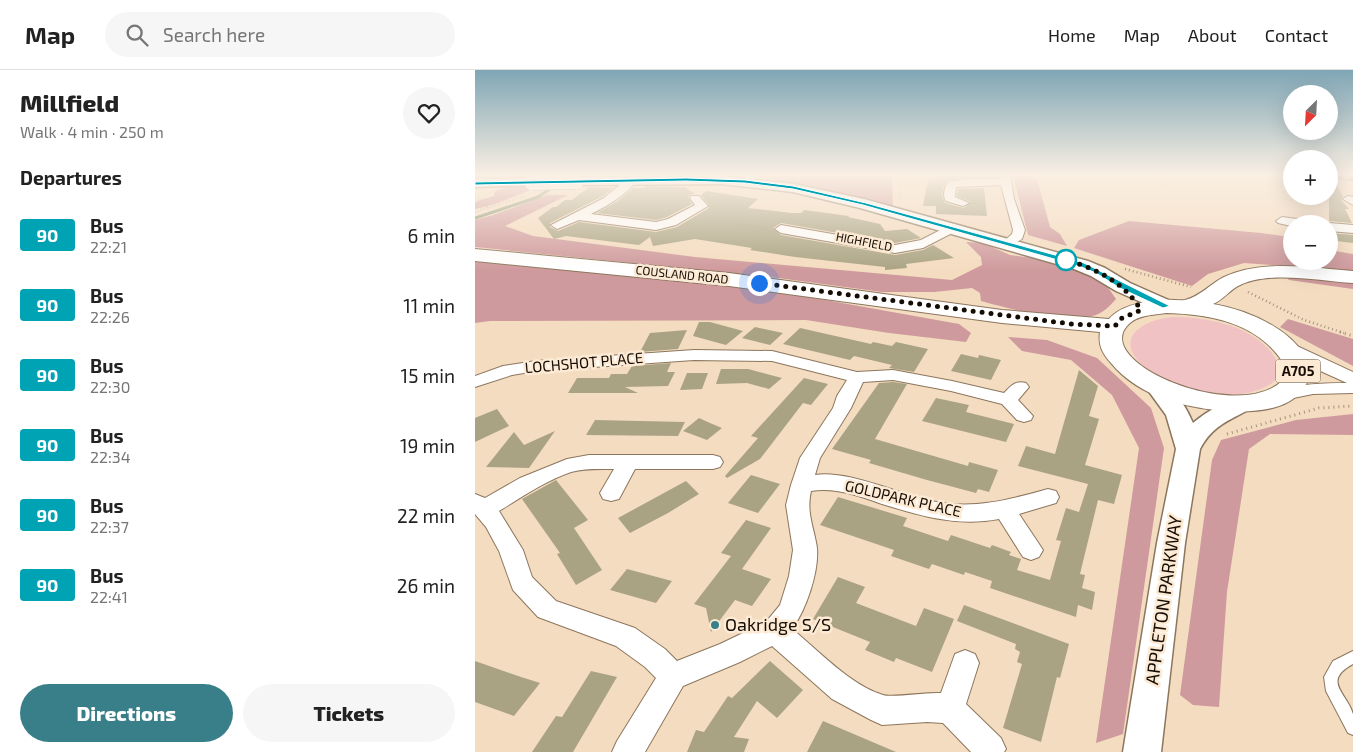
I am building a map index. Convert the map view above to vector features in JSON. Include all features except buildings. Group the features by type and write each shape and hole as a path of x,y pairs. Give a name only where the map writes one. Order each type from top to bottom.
{"main road":[{"path":"872,207 1081,264 1099,272 1123,287 1177,306"},
{"name":"COUSLAND ROAD","path":"475,255 672,273 813,290 1036,320 1079,333 1113,336"},
{"name":"A705","path":"1177,306 1223,313 1250,323 1269,333 1284,345 1296,361 1298,373 1293,385 1283,394 1265,401 1242,404 1218,403 1174,394 1156,386 1121,362 1113,336 1122,318 1141,310 1177,306 1209,298 1231,282 1255,274 1273,272 1353,277"},
{"path":"1123,287 1141,310"},
{"name":"A705","path":"1225,288 1235,305 1250,323"}],"street":[{"path":"557,226 593,207"},
{"path":"577,216 655,226 665,225 692,207"},
{"path":"1008,243 1017,236 1019,230 1013,207"},
{"path":"1338,227 1353,229"},
{"name":"HIGHFIELD","path":"781,229 798,236 907,249 924,245 952,228"},
{"path":"1284,345 1311,360 1353,379"},
{"name":"LOCHSHOT PLACE","path":"475,382 509,370 536,366 696,351 772,356 857,376"},
{"path":"628,752 673,676 730,653 775,630 791,610 801,576 805,550 797,505 802,485 810,458 842,408 845,396 857,376 902,376 1017,401"},
{"name":"APPLETON PARKWAY","path":"1156,386 1173,403 1181,420 1188,449"},
{"path":"1283,394 1313,389 1353,388"},
{"name":"APPLETON PARKWAY","path":"1142,752 1168,563 1188,449 1198,431 1208,422 1242,404"},
{"path":"673,676 655,658 625,637 547,609 522,583 511,550 494,521 480,505 567,466 589,462 713,462"},
{"path":"611,494 627,463"},
{"name":"GOLDPARK PLACE","path":"802,485 827,482 869,490 934,509 965,514 1005,510 1048,497"},
{"path":"1005,510 1031,550"},
{"path":"775,630 842,689 882,710 927,707 950,709 990,749"},
{"path":"950,709 965,663"}],"lane":[{"path":"1353,657 1338,665 1331,677 1333,691 1353,728"}],"path":[{"path":"475,208 494,207"},
{"path":"475,212 494,207"},
{"path":"901,207 903,215"},
{"path":"678,217 781,229"},
{"path":"1219,437 1237,430 1319,408 1353,406"}],"shaded area":[{"path":"515,207 544,207 505,226 533,236 695,257 952,280 982,265 981,257 966,242 983,243 1010,255 1049,260 1086,273 1107,286 1116,299 1096,315 1076,318 1049,316 1019,311 981,301 980,293 972,288 934,292 882,292 778,278 475,247 475,220"},
{"path":"879,207 893,207 893,210"},
{"path":"1021,207 1045,207 1050,227 1060,234 1067,246 1028,235"},
{"path":"1129,221 1261,233 1283,236 1283,266 1244,263 1208,274 1192,286 1074,248 1079,240"},
{"path":"1338,252 1353,254 1353,271 1338,270"},
{"path":"475,259 781,292 959,324 971,333 966,342 889,333 806,320 490,321 475,323"},
{"path":"1286,277 1353,282 1353,289 1289,280"},
{"path":"1171,317 1184,317 1226,324 1251,335 1272,353 1278,364 1277,377 1270,384 1255,391 1243,394 1217,395 1191,390 1156,375 1143,366 1134,356 1131,339 1136,331 1144,325"},
{"path":"1288,319 1353,339 1353,366 1280,327"},
{"path":"1008,337 1047,340 1097,358 1151,408 1164,448 1123,734 1096,743 1139,448 1112,395 1071,360 1022,351"},
{"path":"1353,414 1353,435 1270,434 1249,449 1227,592 1219,707 1193,705 1180,695 1212,460 1221,440 1296,420"}],"waterway":[{"path":"475,218 509,207"}],"bus line":[{"name":"90","path":"874,207 1081,264 1099,272 1123,287 1166,306"}],"place":[{"name":"Oakridge S/S","path":"715,625"}],"route":[{"path":"759,283 1071,324 1115,326 1122,318 1141,310 1123,287 1099,272 1066,260"}]}
